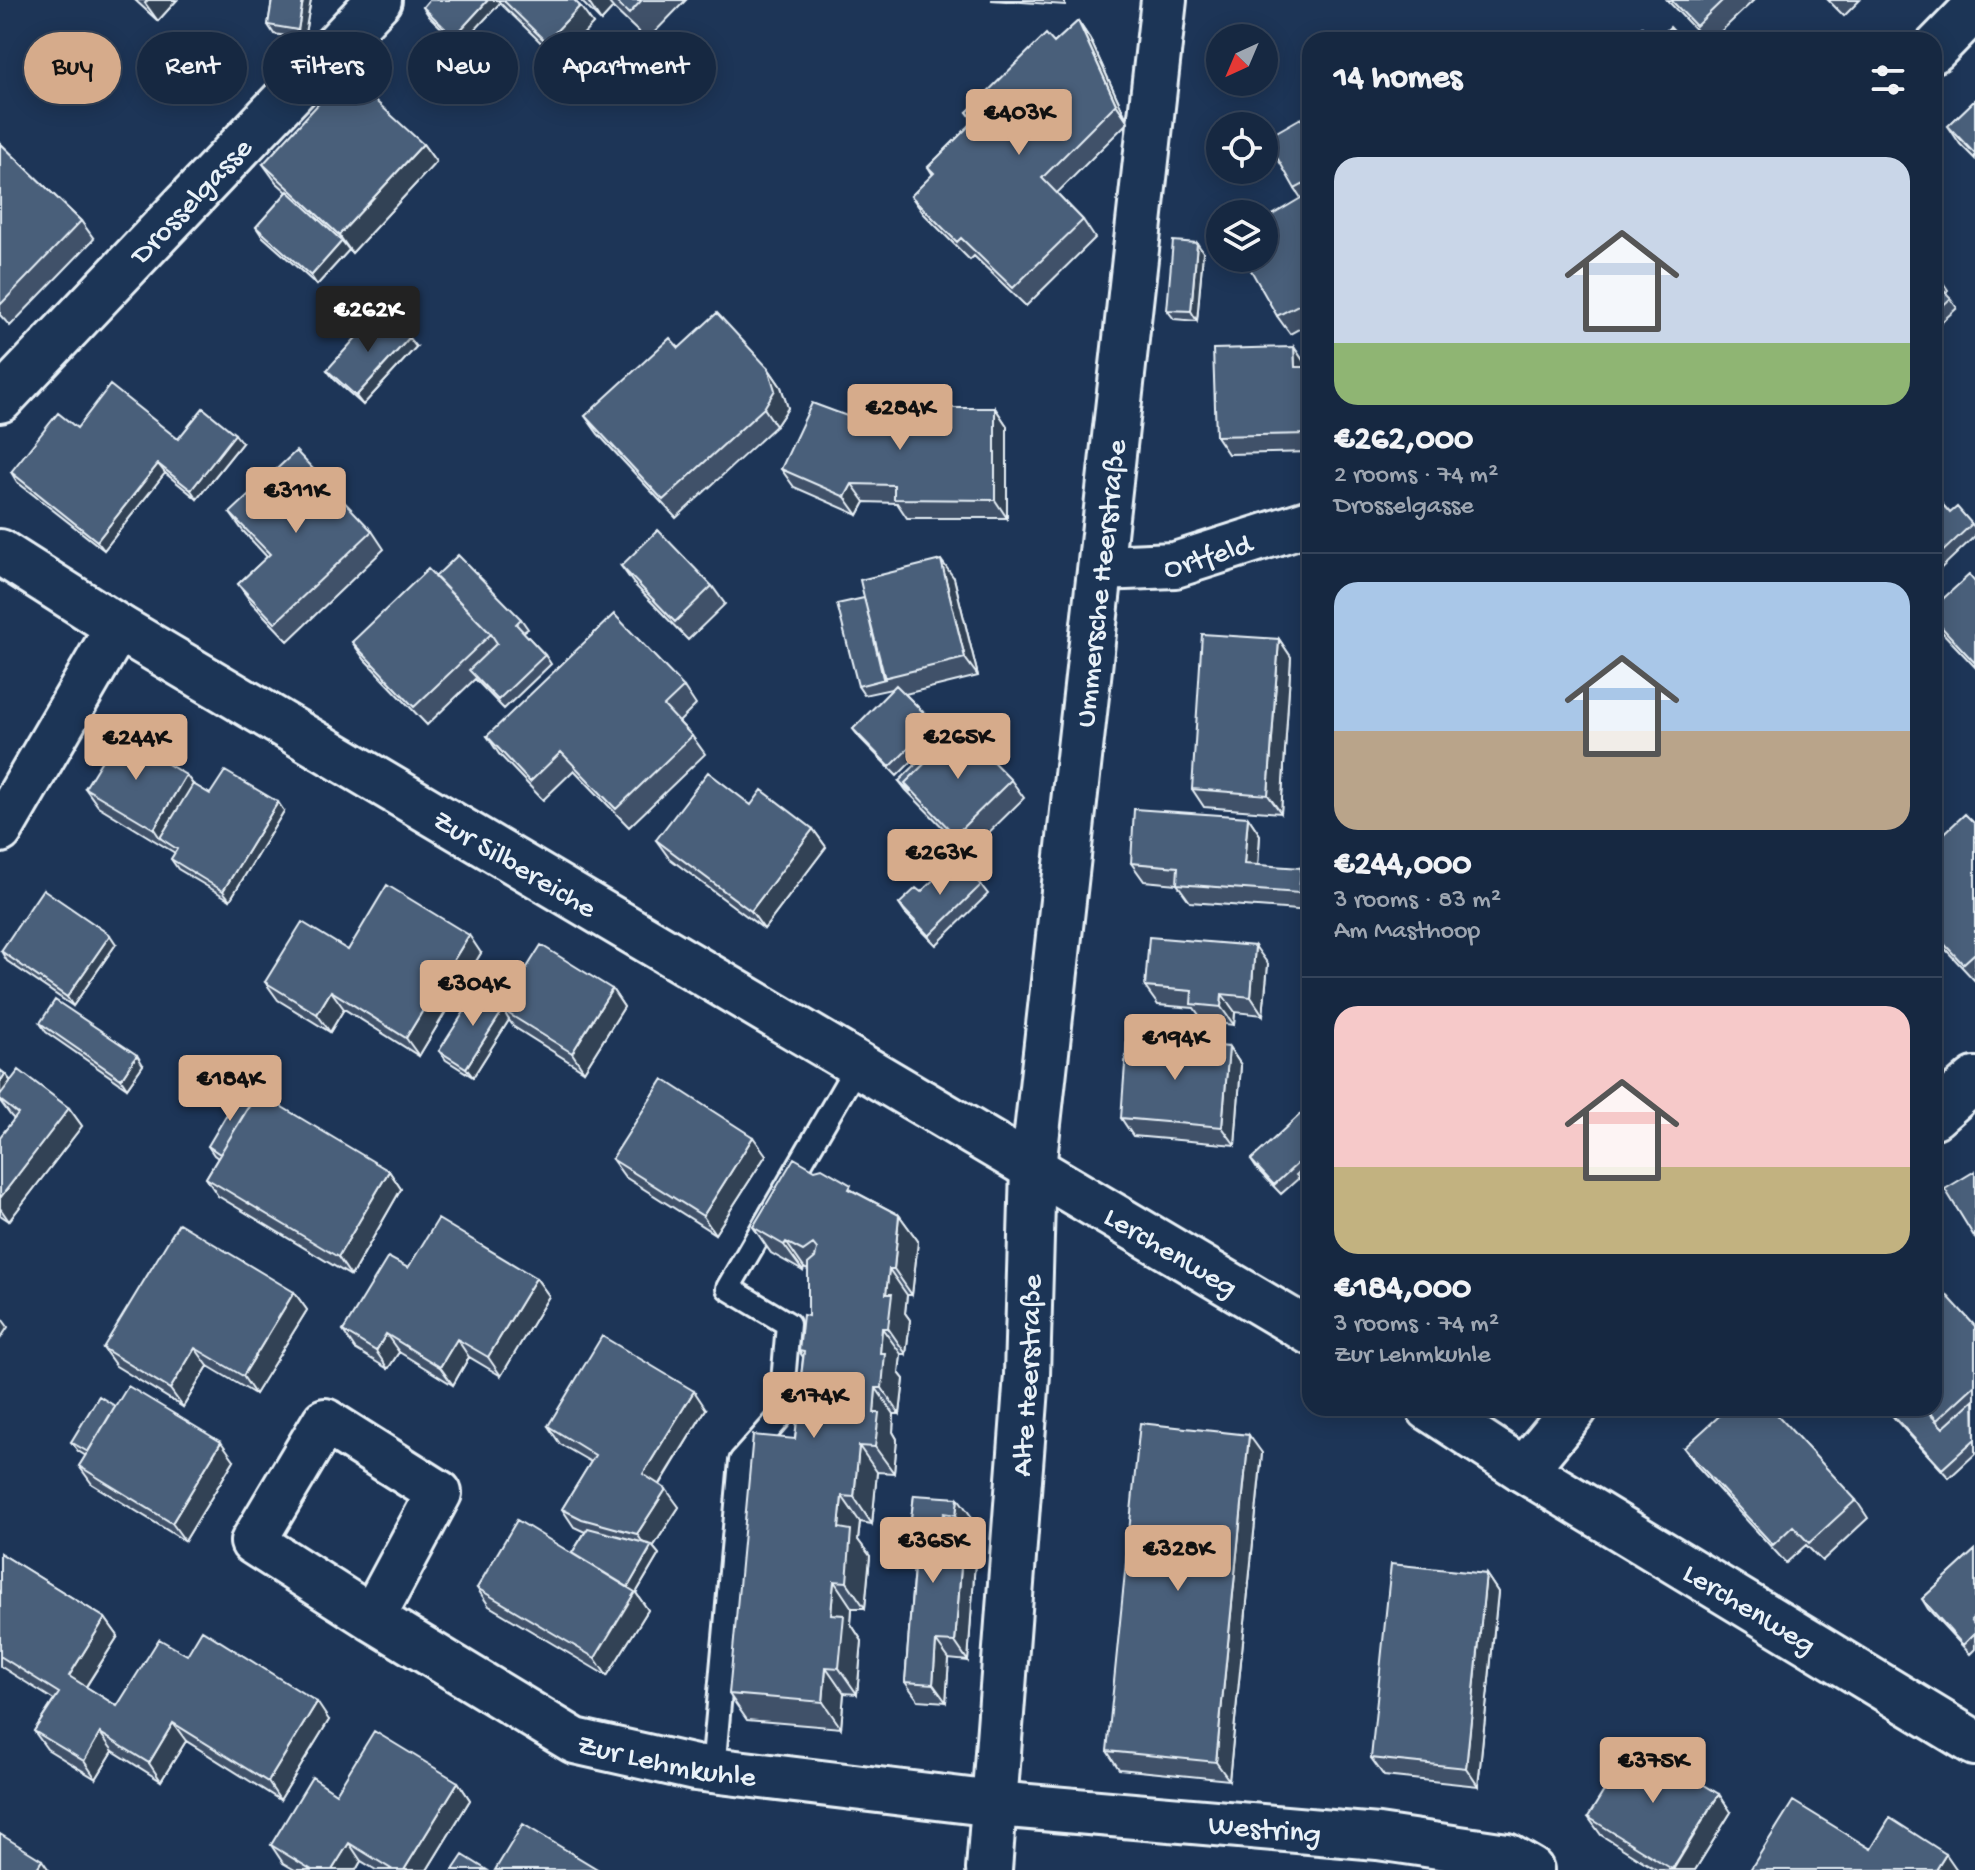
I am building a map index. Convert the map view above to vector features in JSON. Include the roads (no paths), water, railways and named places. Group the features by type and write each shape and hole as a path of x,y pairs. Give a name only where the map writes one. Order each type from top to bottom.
{"street":[{"name":"Ummersche Heerstraße","path":"1033,1168 1164,0"},
{"name":"Drosselgasse","path":"0,400 367,4"},
{"path":"1942,42 1975,8"},
{"name":"Ortfeld","path":"1101,568 1175,565 1302,525"},
{"name":"Zur Silbereiche","path":"0,552 118,627 1033,1168"},
{"path":"0,830 118,627"},
{"path":"1942,1109 1975,1080"},
{"name":"Lerchenweg","path":"1033,1168 1302,1327"},
{"name":"Alte Heerstraße","path":"989,1870 1027,1375 1033,1168"},
{"name":"Lerchenweg","path":"1441,1416 1524,1470 1975,1743"},
{"path":"1524,1470 1568,1416"},
{"name":"Zur Lehmkuhle","path":"372,1618 439,1493 325,1421 253,1542 372,1618 575,1741 713,1770 995,1804"},
{"name":"Westring","path":"995,1804 1378,1837 1507,1856 1531,1870"}],"lane":[{"path":"713,1770 741,1461 780,1417 788,1324 728,1288 858,1064"}]}
